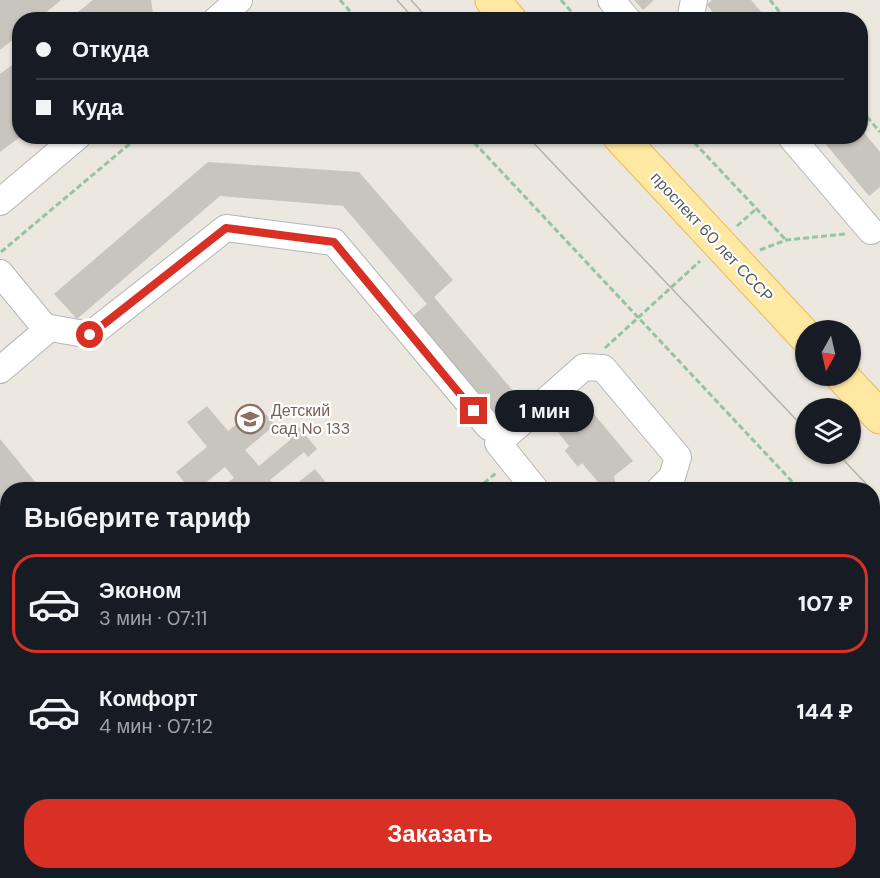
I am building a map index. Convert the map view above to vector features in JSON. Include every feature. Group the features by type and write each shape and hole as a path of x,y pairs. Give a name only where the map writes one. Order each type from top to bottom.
{"main road":[{"path":"492,0 503,12"},
{"name":"проспект 60 лет СССР","path":"626,144 795,325"},
{"path":"851,386 880,417"}],"street":[{"path":"225,12 239,0"},
{"path":"611,0 621,12"},
{"path":"0,202 69,144"},
{"path":"797,144 871,231"},
{"path":"45,327 90,335 226,228 334,242 489,427"},
{"path":"0,273 47,330 0,370"},
{"path":"529,482 498,443 584,367 603,368 678,457 672,477 667,482"}],"path":[{"path":"340,0 351,12"},
{"path":"561,0 572,12"},
{"path":"770,0 780,12"},
{"path":"868,118 880,132"},
{"path":"0,253 129,144"},
{"path":"475,144 792,482"},
{"path":"695,144 786,240"},
{"path":"584,367 756,209"},
{"path":"759,251 786,240 871,231"}],"building":[{"path":"0,0 61,0 47,12 12,12 12,40 0,50"},
{"path":"93,0 151,0 153,12 78,12"},
{"path":"634,0 654,0 643,10"},
{"path":"712,0 751,0 761,12 713,12 707,5"},
{"path":"12,65 12,143 0,152 0,74"},
{"path":"868,137 880,152 880,187 869,196 826,144 868,144"},
{"path":"208,162 359,172 453,280 434,297 519,398 493,420 408,320 427,304 343,206 220,196 77,319 54,294"},
{"path":"579,396 633,461 614,476 615,482 598,482 582,463 578,467 565,451 569,446 545,416 552,409 561,411"},
{"path":"207,406 228,431 259,406 275,425 245,450 259,466 290,440 286,435 298,426 317,449 308,457 304,452 270,480 272,482 228,482 234,478 225,467 207,482 184,482 176,472 207,447 187,422"},
{"path":"0,439 35,482 0,482"},
{"path":"315,469 325,482 299,482"}],"tram line":[{"path":"397,0 408,12"},
{"path":"411,0 422,12"},
{"path":"535,144 795,418"},
{"path":"847,464 864,482"}],"place":[{"name":"Детский сад No 133","path":"250,419"}],"route":[{"path":"90,335 226,228 334,242 474,411"}]}
